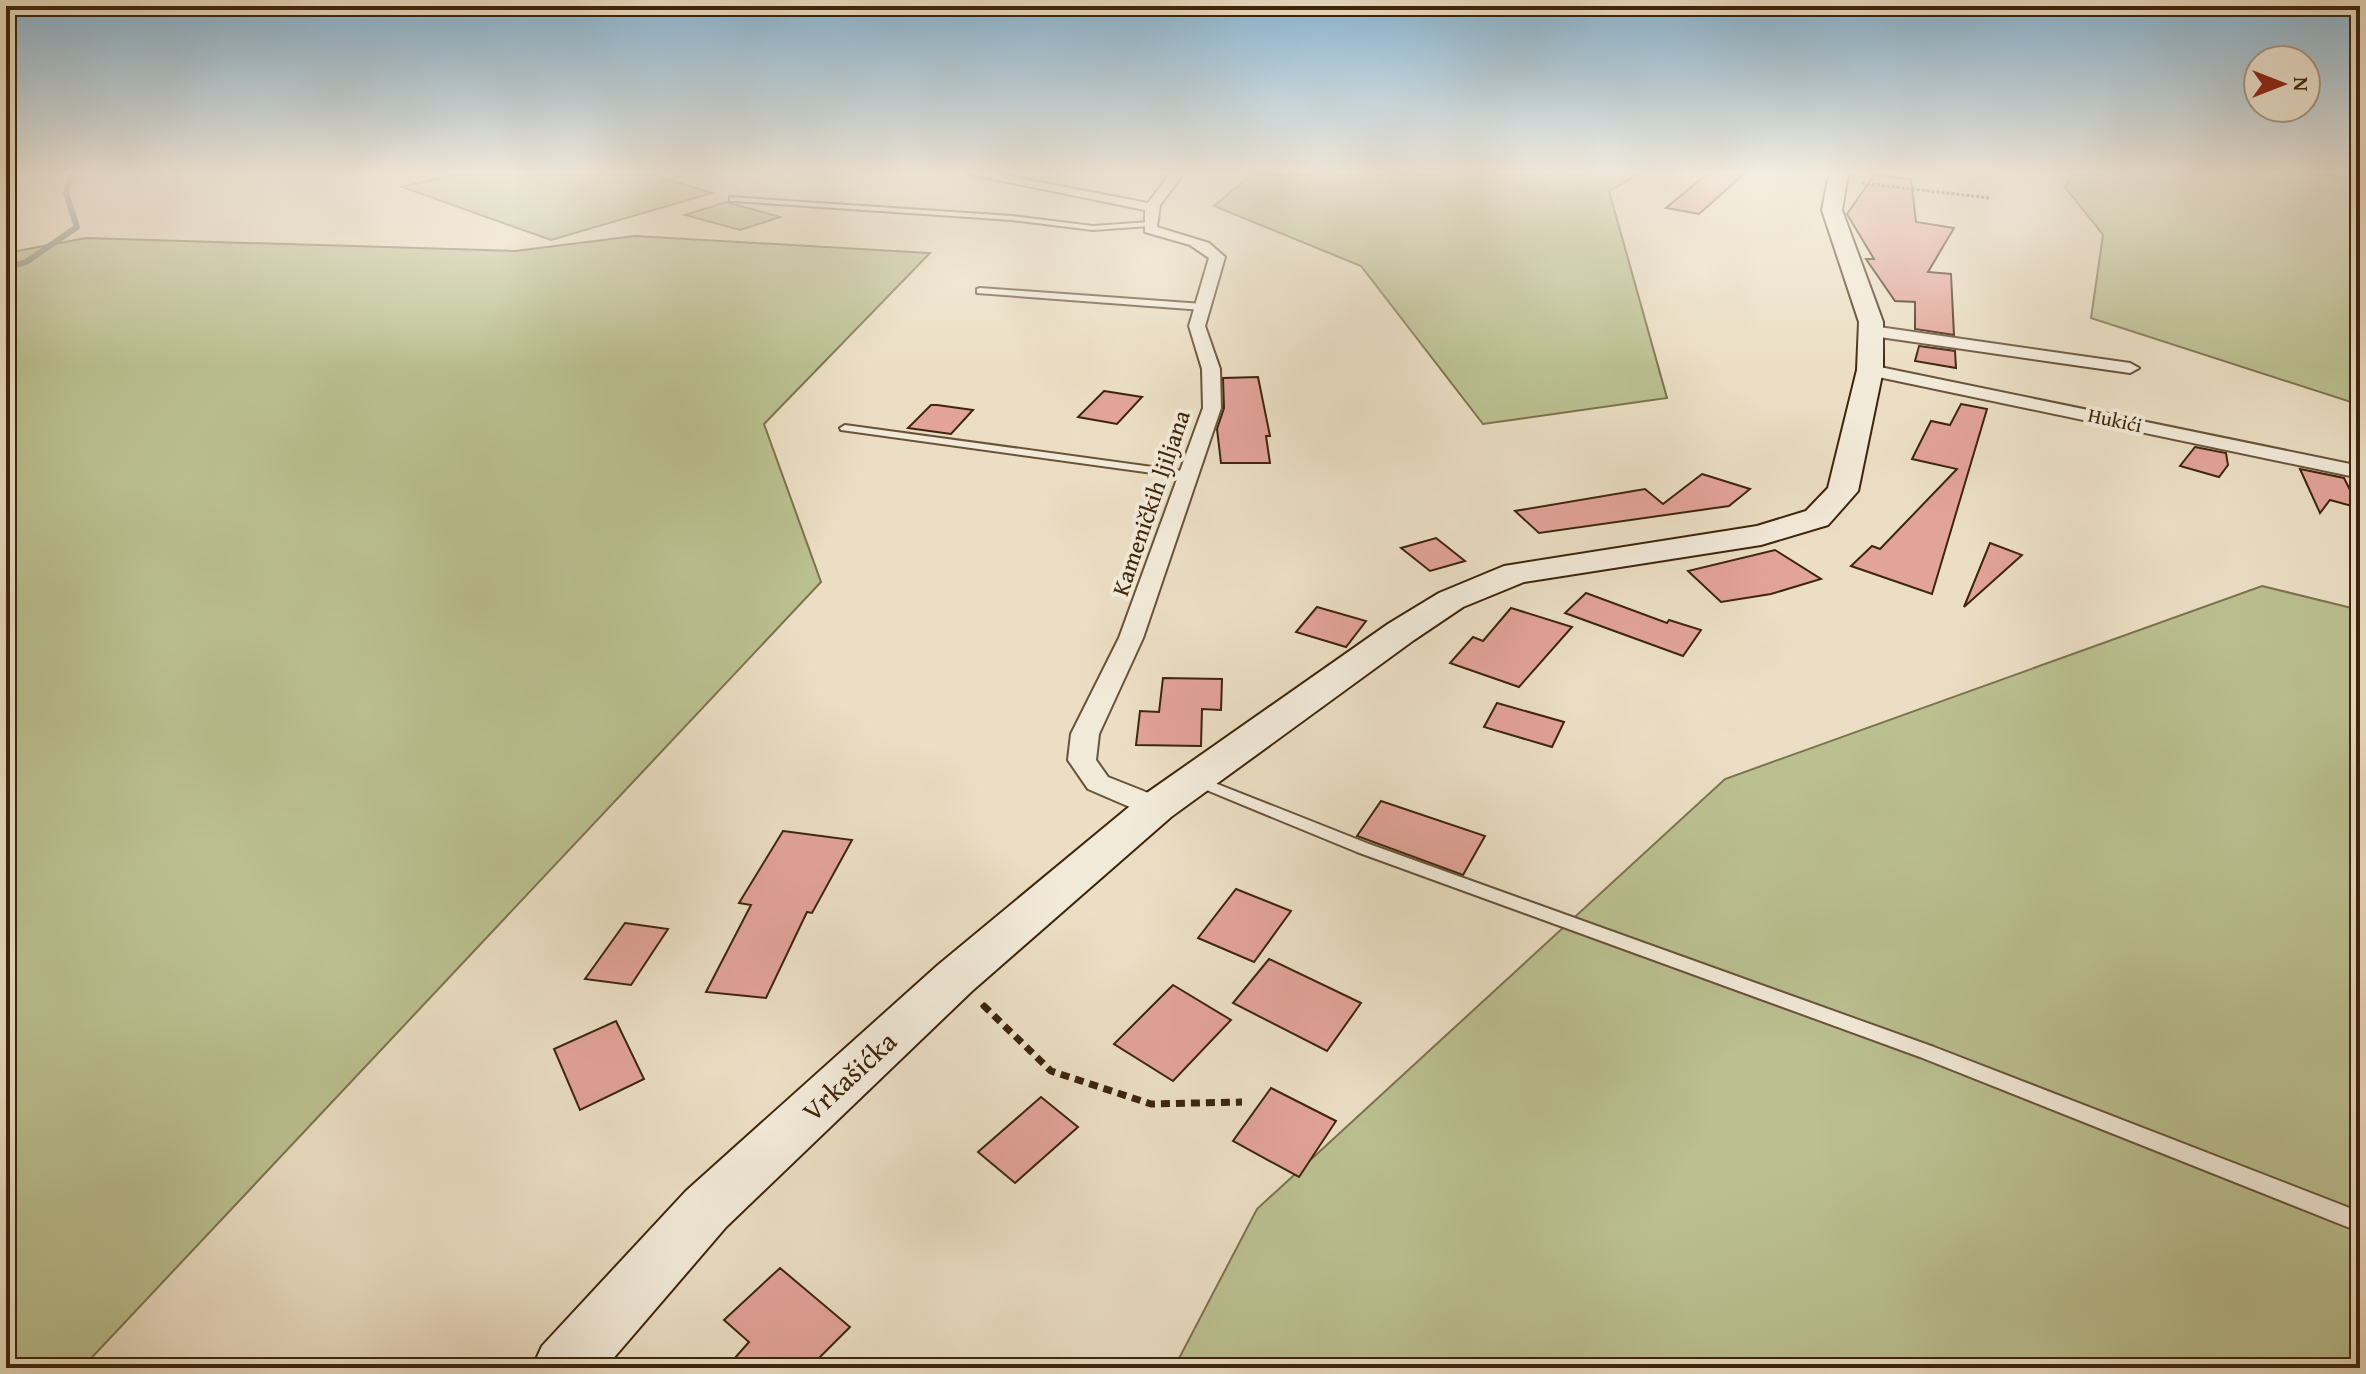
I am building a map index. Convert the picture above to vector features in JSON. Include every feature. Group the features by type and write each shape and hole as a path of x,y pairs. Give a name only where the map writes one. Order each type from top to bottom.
{"street":[{"name":"Kameničkih ljiljana","path":"1173,238 1215,253 1216,270 1197,326 1211,369 1212,408 1131,638 1085,734 1082,760 1098,783 1176,794"},
{"path":"1841,238 1872,331 2130,368"},
{"name":"Vrkašićka","path":"564,1368 706,1209 955,978 1176,794 1401,632 1451,600 1516,573 1761,535 1817,518 1843,491 1870,370 1872,331"},
{"name":"Hukići","path":"1870,370 2360,472"}],"lane":[{"path":"980,291 1203,307"},
{"path":"845,428 1189,475"},
{"path":"1176,794 1363,848 1927,1052 2353,1219"}],"path":[{"path":"955,978 1051,1071 1151,1104 1242,1102"}],"green space":[{"path":"85,238 515,251 618,238 672,238 930,253 764,424 821,582 82,1368 6,1368 6,253"},
{"path":"1293,238 1622,238 1667,398 1483,424 1361,266"},
{"path":"2103,238 2360,238 2360,405 2091,318"},
{"path":"2262,586 2360,610 2360,1368 1174,1368 1257,1209 1725,779"}],"building":[{"path":"1861,238 1948,238 1928,272 1951,274 1954,335 1915,329 1915,302 1895,301 1866,259 1874,259"},
{"path":"1919,346 1955,351 1956,368 1915,361"},
{"path":"1258,377 1270,436 1266,436 1270,463 1221,463 1217,429 1224,408 1223,378"},
{"path":"1104,391 1142,397 1117,424 1078,417"},
{"path":"1961,404 1987,409 1932,594 1851,566 1872,546 1880,549 1957,469 1912,459 1931,421 1950,425"},
{"path":"931,405 973,410 951,434 908,428"},
{"path":"2195,447 2226,453 2228,465 2219,477 2180,466"},
{"path":"2300,469 2344,478 2359,508 2330,500 2320,513"},
{"path":"1702,474 1750,489 1729,506 1539,533 1515,511 1645,489 1663,504"},
{"path":"1436,538 1465,561 1430,571 1401,548"},
{"path":"1990,543 2022,555 1964,607"},
{"path":"1775,550 1821,579 1771,594 1721,602 1688,571"},
{"path":"1586,593 1667,623 1669,620 1701,630 1683,656 1565,613"},
{"path":"1317,607 1366,621 1346,647 1296,632"},
{"path":"1511,608 1572,627 1519,687 1450,663 1473,637 1483,641"},
{"path":"1163,678 1222,679 1221,710 1202,709 1201,746 1136,745 1140,711 1159,712"},
{"path":"1497,703 1564,722 1552,747 1484,727"},
{"path":"1381,801 1485,836 1463,875 1357,836"},
{"path":"783,831 852,840 812,913 807,912 766,998 706,992 751,905 739,903"},
{"path":"1236,889 1291,911 1254,962 1198,938"},
{"path":"625,923 668,929 631,985 585,979"},
{"path":"1269,959 1361,1003 1327,1051 1233,1003"},
{"path":"1173,985 1231,1020 1173,1081 1114,1044"},
{"path":"616,1021 644,1079 580,1110 554,1049"},
{"path":"1271,1088 1336,1121 1299,1177 1233,1141"},
{"path":"1041,1097 1078,1127 1015,1183 978,1152"},
{"path":"780,1268 850,1327 809,1368 726,1368 749,1342 724,1320"}],"waterway":[{"path":"6,268 26,262 61,238"}]}
